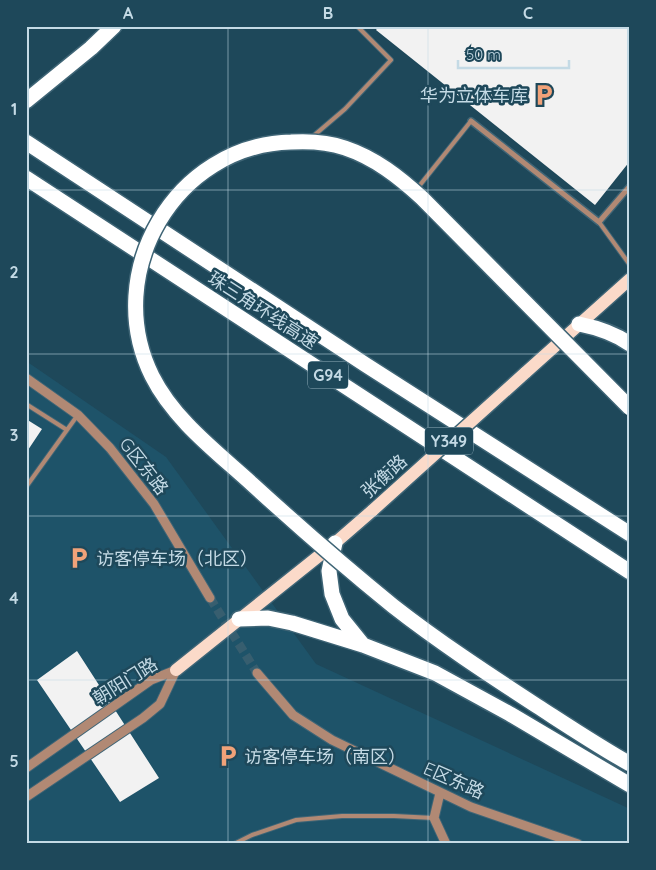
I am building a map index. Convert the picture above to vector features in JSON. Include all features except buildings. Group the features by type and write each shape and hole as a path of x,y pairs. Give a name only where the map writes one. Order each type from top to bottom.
{"highway":[{"path":"26,101 91,48 114,26"},
{"path":"630,408 415,192 396,175 371,158 343,147 307,141 278,142 248,149 220,161 193,179 169,205 148,239 138,271 135,313 141,350 152,377 173,408 200,436 293,522 394,606 493,678 601,748 630,764"},
{"name":"珠三角环线高速","path":"26,142 630,534"},
{"name":"珠三角环线高速","path":"26,178 630,572"},
{"path":"579,324 605,330 630,344"},
{"path":"335,543 329,572 332,594 342,619 363,645"},
{"path":"239,619 268,618 292,623 363,645 435,673 510,714 630,785"}],"main road":[{"name":"张衡路","path":"176,670 335,543 630,279"}],"street":[{"path":"471,121 598,222 629,189"},
{"name":"G区东路","path":"26,378 78,414 110,448 154,504 210,598"},
{"name":"朝阳门路","path":"26,768 151,680 176,670"},
{"name":"朝阳门路","path":"26,797 144,718 160,704 176,670"},
{"name":"E区东路","path":"257,673 293,715 332,740 471,807 578,844"},
{"path":"440,793 434,818 446,844"}],"lane":[{"path":"307,141 345,109 392,60 357,26"},
{"path":"415,192 471,121"},
{"path":"598,222 630,265"},
{"path":"26,404 67,430"},
{"path":"26,487 78,414"},
{"path":"234,844 252,835 296,820 342,816 434,818"}],"shaded area":[{"path":"26,361 166,457 316,664 630,809 630,844 26,844"}],"tunnel":[{"path":"210,598 257,673"}],"place":[{"name":"华为立体车库","path":"544,95"},
{"name":"访客停车场（北区）","path":"79,558"},
{"name":"访客停车场（南区）","path":"228,756"}]}
